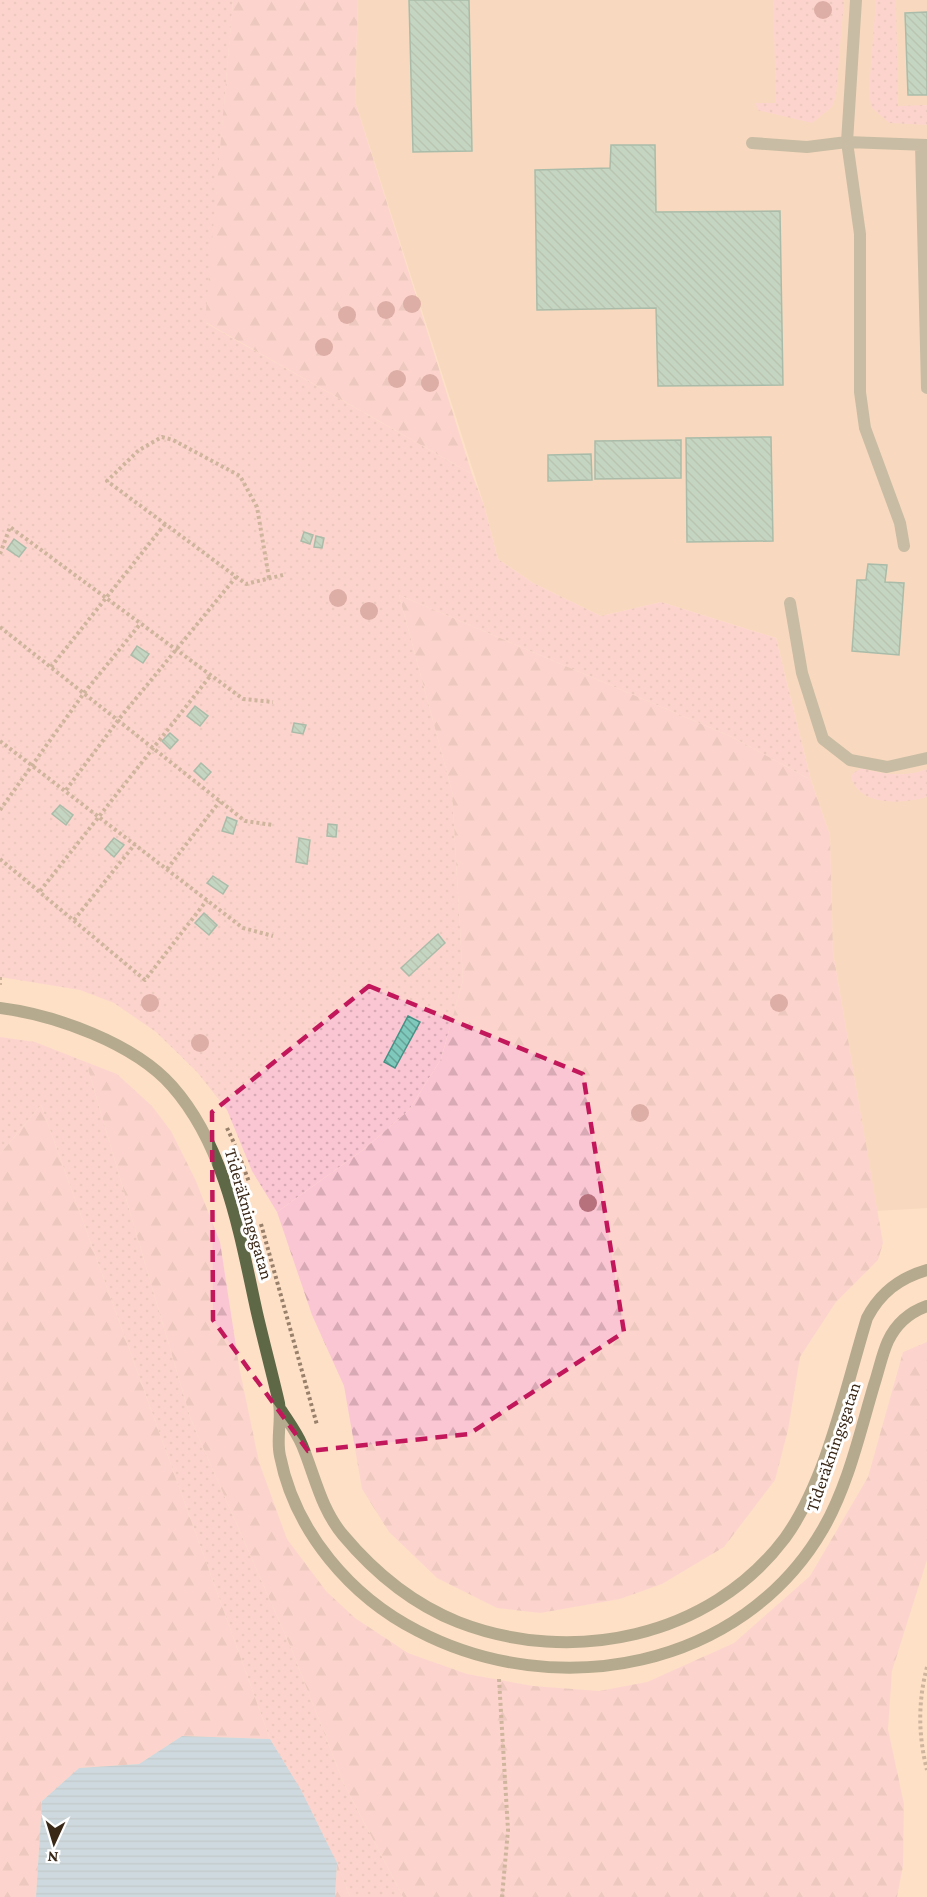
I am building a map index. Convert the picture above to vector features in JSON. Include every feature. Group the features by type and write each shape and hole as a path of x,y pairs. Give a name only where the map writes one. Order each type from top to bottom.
{"street":[{"name":"Tideräkningsgatan","path":"0,1008 47,1016 92,1034 137,1058 170,1083 192,1112 208,1140 221,1174 242,1246 280,1409 280,1459 295,1504 308,1530 347,1578 380,1608 421,1633 452,1648 481,1657 544,1668 614,1667 676,1651 706,1638 746,1614 783,1582 823,1529 834,1506 856,1445 887,1342 903,1320 927,1306"},
{"name":"Tideräkningsgatan","path":"280,1409 302,1444 319,1495 342,1534 386,1579 407,1595 458,1622 525,1639 571,1643 638,1634 696,1613 723,1596 749,1577 785,1537 801,1513 824,1457 867,1318 874,1304 881,1294 903,1280 927,1270"}],"lane":[{"path":"856,0 847,142 860,234 861,401 865,428 900,523 904,546"},
{"path":"752,143 807,147 847,142 924,145 927,388"},
{"path":"790,603 802,673 823,740 850,760 887,767 927,758"}],"path":[{"path":"269,578 257,507 240,476 173,440 162,437 139,450 107,481 246,584 283,575"},
{"path":"51,667 165,524"},
{"path":"0,554 10,527 243,699 273,702"},
{"path":"66,790 118,719 236,577"},
{"path":"0,810 84,693 141,623"},
{"path":"0,627 245,821 273,825"},
{"path":"40,891 211,675"},
{"path":"0,741 243,928 273,936"},
{"path":"167,869 220,801"},
{"path":"74,920 135,844"},
{"path":"0,859 145,980 207,900"},
{"path":"0,977 0,985 11,987"},
{"path":"223,1123 250,1186"},
{"path":"258,1214 318,1428"},
{"path":"927,1667 921,1693 920,1726 927,1770"},
{"path":"498,1673 508,1830 502,1897"}],"highlighted area":[{"path":"369,986 583,1074 624,1332 469,1434 308,1451 213,1320 212,1112"}],"shaded area":[{"path":"358,0 927,0 927,1208 877,1211 833,952 830,835 811,780 776,638 661,602 601,616 533,583 498,559 484,505 355,101"}],"green space":[{"path":"0,0 233,0 206,323 472,474 484,505 498,559 533,583 601,616 661,602 776,638 811,780 732,737 399,595 452,791 463,980 441,1059 409,1110 363,1150 277,1212 252,1171 227,1110 197,1072 156,1032 114,1003 80,990 0,977"},
{"path":"233,0 358,0 355,101 472,474 205,322"},
{"path":"773,0 844,0 836,96 832,107 812,123 757,110 756,103 776,103"},
{"path":"876,0 896,0 898,106 927,105 927,125 889,123 871,107 869,89"},
{"path":"399,595 732,737 811,780 830,835 833,952 883,1243 878,1260 836,1302 800,1357 788,1430 775,1480 724,1547 662,1584 620,1599 540,1613 497,1608 437,1578 389,1532 362,1489 344,1386 312,1315 277,1212 363,1150 409,1110 441,1059 463,980 452,791"},
{"path":"862,768 894,774 927,769 927,797 895,802 883,801 863,794 851,777 853,773"},
{"path":"0,1037 35,1042 86,1062 191,1420 291,1648 344,1784 403,1897 350,1897 314,1816 270,1739 41,1105 0,1154"},
{"path":"86,1062 117,1074 152,1106 171,1131 196,1181 220,1242 239,1366 259,1462 287,1539 326,1591 355,1618 408,1653 467,1674 533,1686 599,1691 647,1682 734,1643 810,1576 868,1477 903,1352 927,1342 927,1560 892,1671 888,1729 904,1804 903,1866 897,1897 403,1897 344,1784 291,1648 191,1420"},
{"path":"41,1105 270,1739 182,1736 139,1764 79,1768 42,1801 36,1897 0,1897 0,1154"},
{"path":"337,1863 350,1897 335,1897"}],"water":[{"path":"182,1736 270,1739 301,1790 337,1863 335,1897 36,1897 42,1801 79,1768 139,1764"}],"building":[{"path":"409,0 469,0 472,151 413,152"},
{"path":"927,12 927,95 908,95 905,13"},
{"path":"611,145 655,145 656,212 780,211 783,385 658,386 656,308 537,310 535,170 610,168"},
{"path":"771,437 773,541 687,542 686,438"},
{"path":"681,440 681,478 595,479 595,441"},
{"path":"591,454 592,480 548,481 548,455"},
{"path":"304,532 313,535 310,544 301,541"},
{"path":"316,536 324,538 322,548 314,547"},
{"path":"14,539 26,548 19,557 7,549"},
{"path":"868,564 887,565 885,582 904,583 899,655 852,651 857,580 866,580"},
{"path":"137,646 149,654 143,663 131,655"},
{"path":"195,706 208,716 200,726 187,716"},
{"path":"294,723 306,725 303,734 292,732"},
{"path":"170,733 178,740 170,749 162,741"},
{"path":"201,763 211,772 204,780 194,771"},
{"path":"60,805 73,815 66,825 52,814"},
{"path":"227,817 237,821 233,834 222,831"},
{"path":"328,824 337,825 336,837 327,836"},
{"path":"114,838 124,845 114,857 105,849"},
{"path":"299,838 310,840 307,864 296,862"},
{"path":"213,876 228,886 223,894 207,883"},
{"path":"204,913 217,925 209,935 195,923"},
{"path":"438,934 445,943 409,976 401,968"},
{"path":"408,1016 420,1022 395,1068 384,1062"}]}
